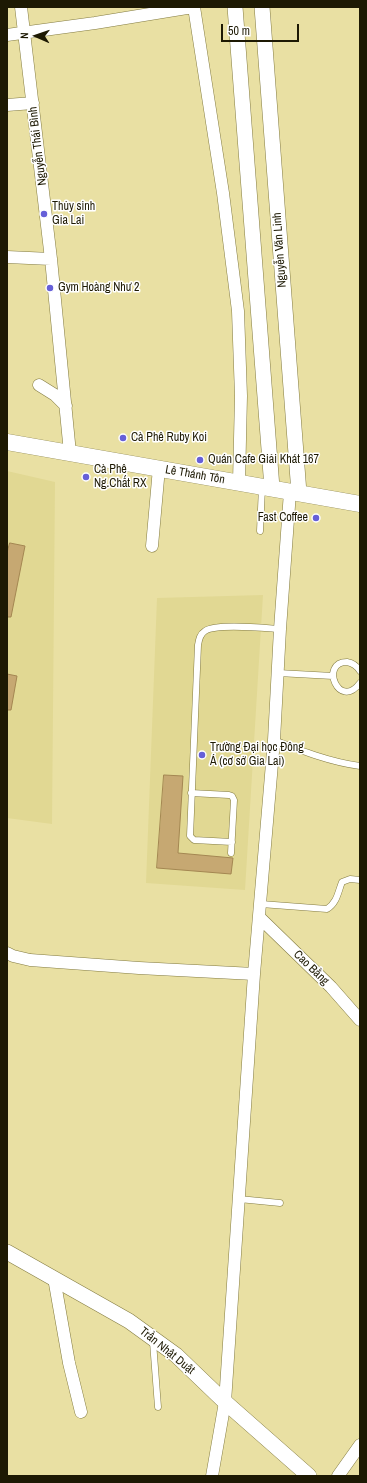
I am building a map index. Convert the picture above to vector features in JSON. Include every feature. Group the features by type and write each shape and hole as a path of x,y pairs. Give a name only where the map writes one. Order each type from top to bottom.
{"main road":[{"name":"Lê Thánh Tôn","path":"7,442 360,504"}],"street":[{"name":"Nguyễn Thái Bình","path":"21,7 51,259 70,453"},
{"path":"7,35 95,23 193,7 223,193 238,311 241,396 238,482"},
{"path":"235,7 267,487"},
{"name":"Nguyễn Văn Linh","path":"262,7 294,492"},
{"path":"7,105 33,104"},
{"path":"7,257 51,259"},
{"path":"39,386 55,396 66,406"},
{"path":"152,546 159,468"},
{"path":"212,1476 225,1402 254,974 260,918 274,740 280,629 294,492"},
{"name":"Cao Bằng","path":"260,918 331,987 360,1020"},
{"path":"7,953 14,956 38,960 139,968 254,974"},
{"name":"Trần Nhật Duật","path":"7,1252 129,1321 176,1355 225,1402 309,1476"},
{"path":"54,1278 69,1363 81,1412"},
{"path":"338,1476 360,1445"}],"lane":[{"path":"260,531 267,487"},
{"path":"232,842 194,840 191,839 190,836 198,644 200,637 205,631 212,628 227,627 280,629"},
{"path":"360,671 354,664 348,662 342,663 334,671 333,676 334,682 341,690 352,690 357,688 360,683"},
{"path":"278,673 333,676"},
{"path":"274,740 328,760 360,766"},
{"path":"191,793 232,796 234,800 231,853"},
{"path":"261,904 327,909 336,898 342,882 350,879 360,880"},
{"path":"239,1199 280,1203"},
{"path":"153,1338 158,1408"}],"shaded area":[{"path":"7,471 55,482 52,824 7,818"},
{"name":"Trường Đại học Đông Á (cơ sở Gia Lai)","path":"263,595 245,890 146,883 157,598"}],"building":[{"path":"10,543 25,546 11,617 7,617 7,553"},
{"path":"7,674 17,676 11,710 7,710"},
{"path":"164,775 183,776 178,853 233,858 231,874 157,868"}],"place":[{"name":"Thủy sinh Gia Lai","path":"44,214"},
{"name":"Gym Hoàng Như 2","path":"50,288"},
{"name":"Cà Phê Ruby Koi","path":"123,438"},
{"name":"Quán Cafe Giải Khát 167","path":"200,460"},
{"name":"Cà Phê Ng.Chất RX","path":"86,477"},
{"name":"Fast Coffee","path":"316,518"},
{"name":"Trường Đại học Đông Á (cơ sở Gia Lai)","path":"202,755"}]}
